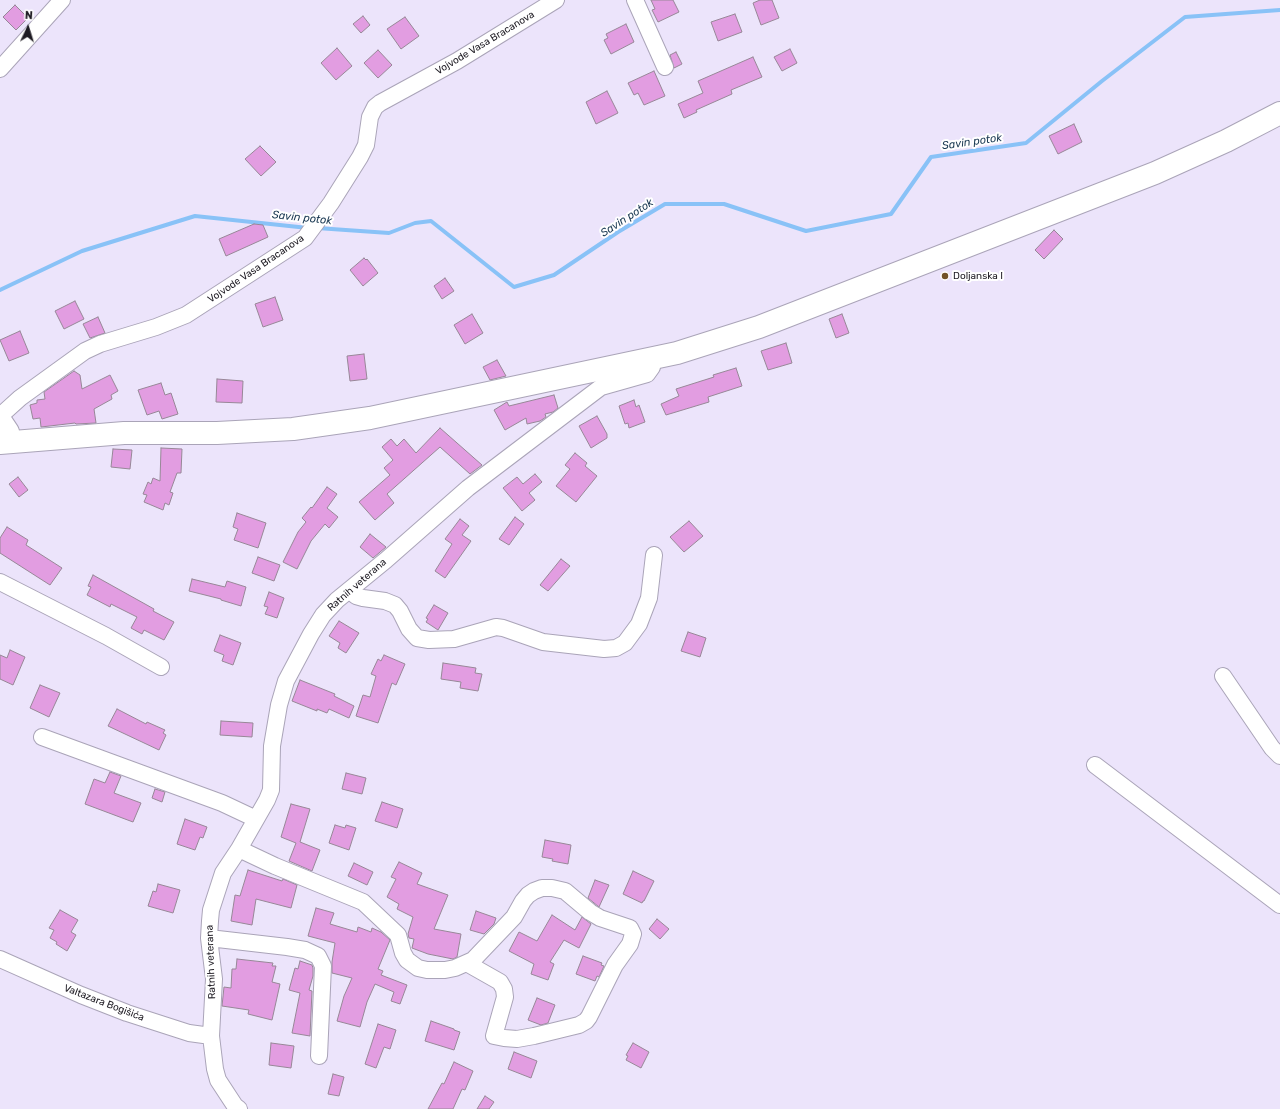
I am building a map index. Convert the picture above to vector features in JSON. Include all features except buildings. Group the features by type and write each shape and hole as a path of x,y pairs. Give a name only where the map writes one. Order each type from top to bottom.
{"street":[{"path":"0,69 62,0"},
{"name":"Vojvode Vasa Bracanova","path":"0,416 20,398 85,351 100,344 156,327 186,315 305,238 331,203 360,157 366,145 370,117 380,103 457,61 556,0"},
{"path":"635,0 665,67"},
{"path":"0,420 8,432 5,443 124,434 217,433 294,429 370,418 677,354 759,327 1155,173 1226,141 1280,114"},
{"name":"Ratnih veterana","path":"232,1105 218,1080 214,1069 211,1036 214,979 209,938 211,910 223,873 239,849 267,800 271,790 272,746 274,727 279,705 286,682 311,634 323,616 337,600 386,560 468,488 601,387 647,374 652,367 652,359"},
{"path":"349,590 356,596 395,605 400,610 409,629 417,638 429,640 454,639 496,627 543,642 597,649 616,648 625,643 639,624 649,598 654,555"},
{"path":"0,582 106,636 161,667"},
{"path":"1223,676 1272,748 1280,756"},
{"path":"42,737 222,803 256,819"},
{"path":"1095,765 1280,905"},
{"path":"239,849 275,866 363,902 398,935 403,953 407,960 418,968 427,970 445,970 455,968 473,960 514,917 528,895 542,888 552,888 565,891 590,912 600,918 630,928 633,934 630,944 615,965 586,1021 579,1025 529,1037 517,1039 494,1036 504,997 504,988 500,982 468,963"},
{"path":"209,938 287,947 305,950 318,956 323,966 319,1056"},
{"name":"Valtazara Bogišića","path":"0,959 81,995 127,1013 189,1033 211,1036"}],"waterway":[{"name":"Savin potok","path":"317,228 389,233 415,223 431,221 514,287 554,275 618,232 665,204 724,204 806,231 891,214 931,157 1026,143 1102,81 1185,17 1280,10"},
{"name":"Savin potok","path":"0,290 82,251 195,216 308,228"}],"place":[{"name":"Doljanska I","path":"945,276"}]}
